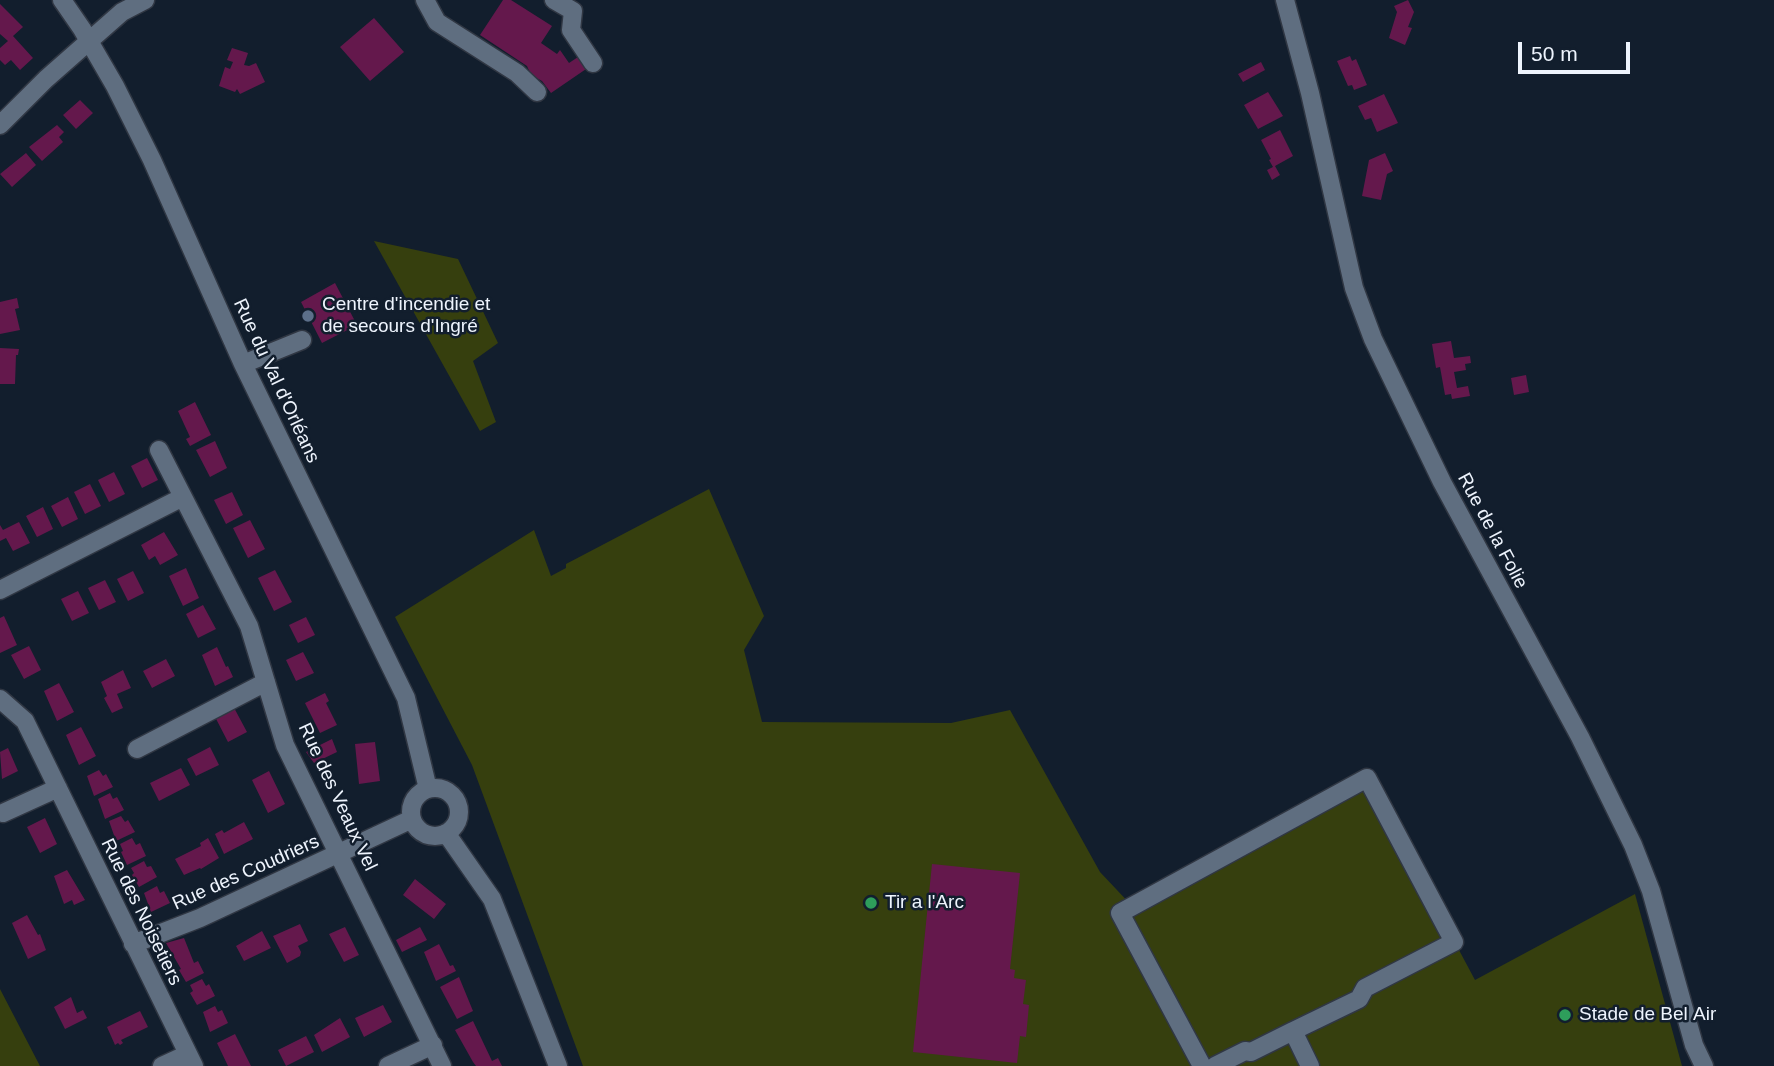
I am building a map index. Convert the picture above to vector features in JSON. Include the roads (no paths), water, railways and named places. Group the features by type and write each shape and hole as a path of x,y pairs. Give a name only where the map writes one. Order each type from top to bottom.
{"street":[{"name":"Rue du Val d'Orléans","path":"62,0 90,43 152,160 243,364 406,698 428,789"},
{"path":"0,125 46,79 122,12 145,0"},
{"path":"425,0 437,22 517,73 537,92"},
{"path":"554,0 573,11 572,30 593,63"},
{"name":"Rue de la Folie","path":"1285,0 1310,93 1346,257 1363,315 1442,482 1580,737 1633,845 1651,891 1694,1045 1704,1066"},
{"path":"243,364 302,340"},
{"name":"Rue des Veaux Vel","path":"159,450 249,626 285,745 442,1066"},
{"path":"0,590 183,497"},
{"path":"137,749 266,682"},
{"name":"Rue des Noisetiers","path":"0,699 25,721 191,1060 162,1066"},
{"path":"1202,1066 1120,913 1367,778 1454,942 1365,988 1359,999 1251,1052 1245,1051 1216,1066"},
{"path":"3,813 58,788"},
{"path":"428,789 444,789 456,800 459,815 457,822 446,834 430,836 416,827 412,819 414,800 428,789"},
{"name":"Rue des Coudriers","path":"133,944 200,918 412,819"},
{"path":"446,834 492,899 558,1066"},
{"path":"1293,1031 1310,1066"},
{"path":"388,1066 433,1045"}],"place":[{"name":"Centre d'incendie et de secours d'Ingré","path":"308,316"},
{"name":"Tir a l'Arc","path":"871,903"},
{"name":"Stade de Bel Air","path":"1565,1015"}]}
